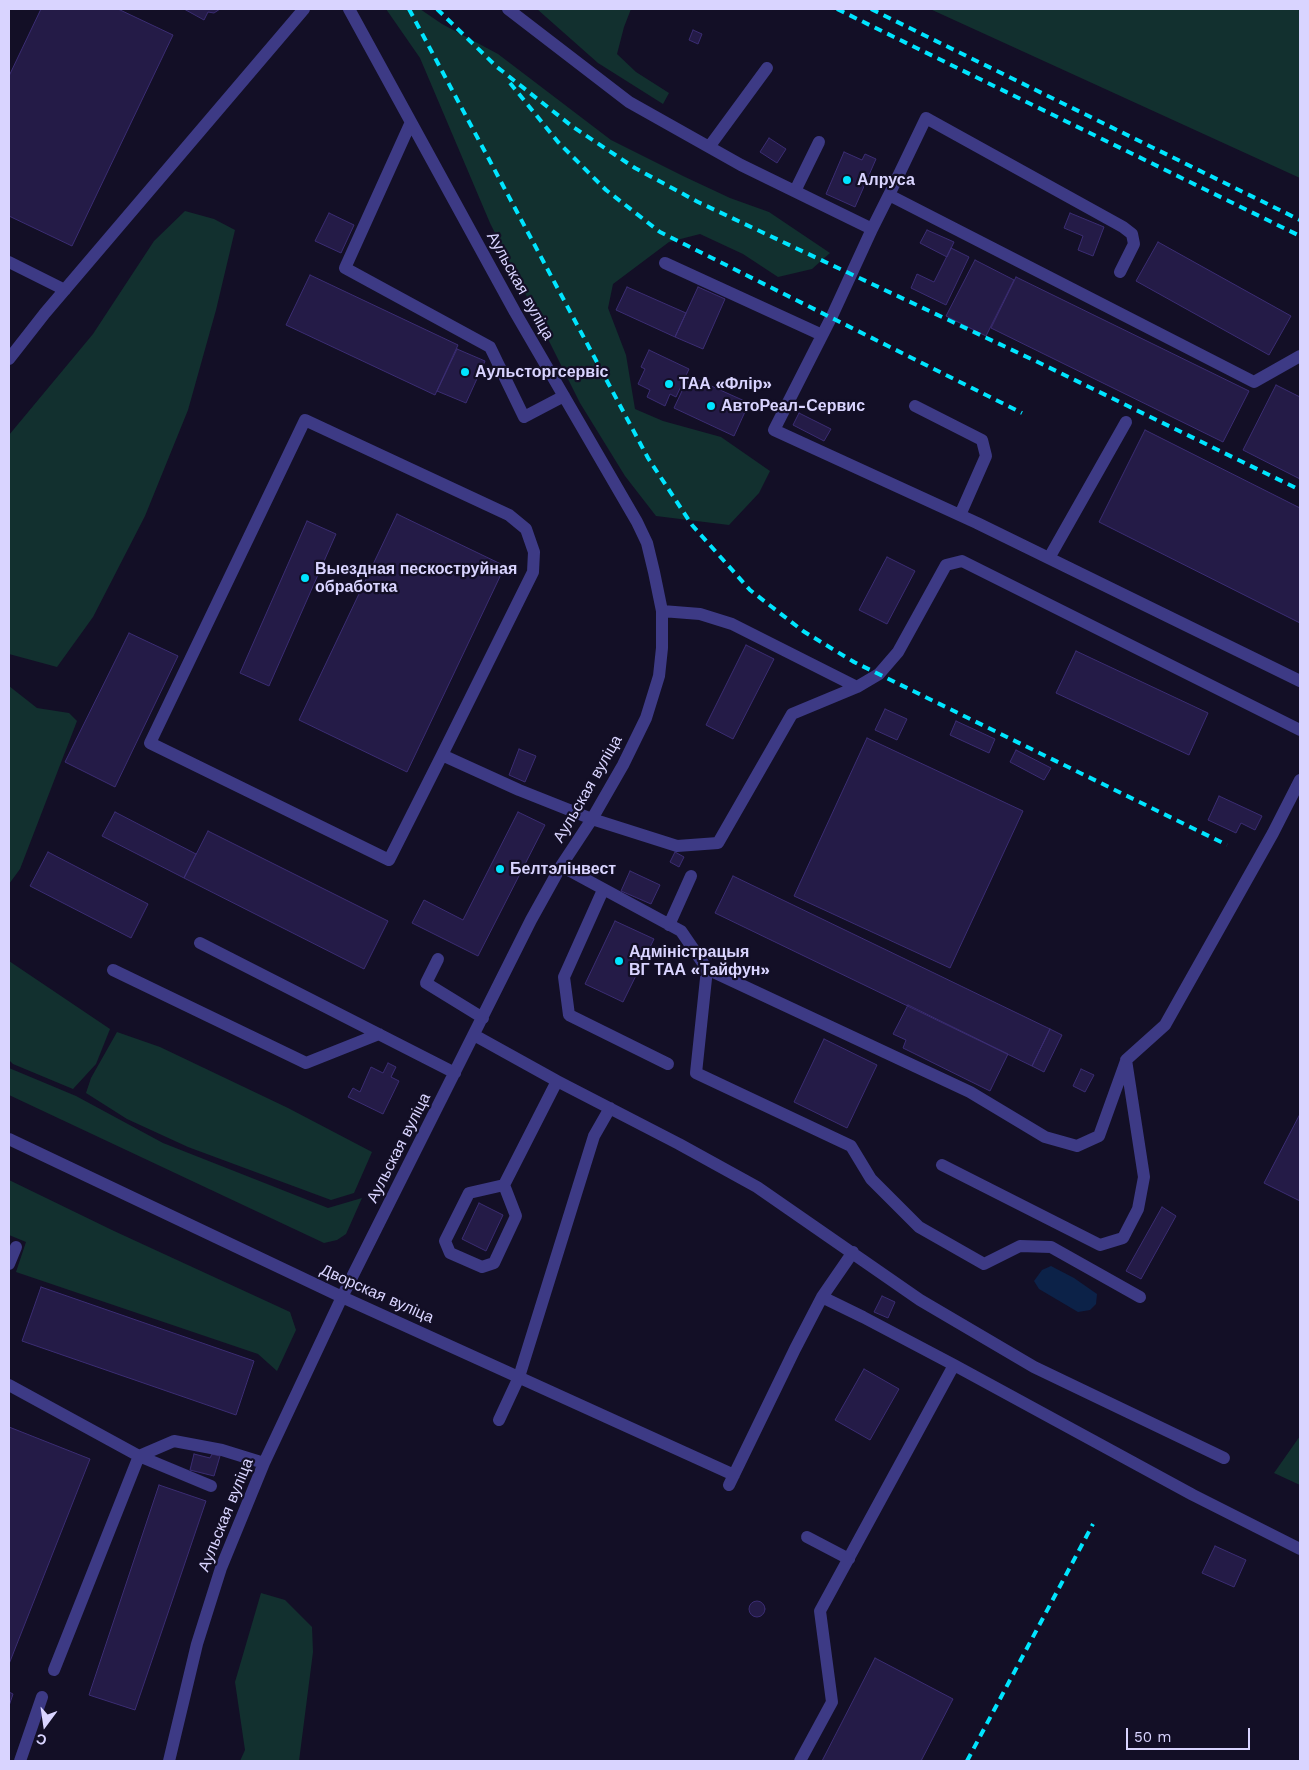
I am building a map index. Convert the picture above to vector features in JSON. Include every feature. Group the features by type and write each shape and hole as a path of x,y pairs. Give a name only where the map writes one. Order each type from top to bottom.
{"street":[{"path":"9,359 65,290 304,9"},
{"name":"Аульская вуліца","path":"169,1761 197,1644 221,1568 264,1463 342,1297 531,920 561,866 592,819 623,766 646,718 659,676 663,630 662,611 647,543 637,522 515,312 349,9"},
{"path":"508,9 629,102 741,165 872,228"},
{"path":"709,147 767,68"},
{"path":"1120,272 1134,244 1132,234 1123,227 926,118 872,228 852,274 774,430 960,515 1300,681"},
{"path":"411,122 345,268 490,347 524,417 564,396"},
{"path":"795,191 819,142"},
{"path":"889,195 1254,382 1300,356"},
{"path":"9,262 65,290"},
{"path":"665,263 822,335"},
{"path":"915,406 982,440 986,456 960,515"},
{"path":"305,420 509,515 526,529 534,552 533,572 442,755 389,860 150,743 305,420"},
{"path":"1049,558 1126,422"},
{"path":"442,755 519,790 592,819 677,846 718,843 792,714 856,686 878,674 898,652 946,566 962,561 1300,730"},
{"path":"662,611 700,614 732,624 856,686"},
{"path":"561,866 682,932 706,970 970,1092 1046,1137 1077,1146 1099,1136 1126,1060 1165,1025 1273,833 1300,780"},
{"path":"669,925 691,876"},
{"path":"603,890 564,976 569,1015 668,1064"},
{"path":"200,943 455,1073"},
{"path":"438,959 426,983 482,1018"},
{"path":"112,970 306,1063 379,1034"},
{"path":"706,970 696,1073 851,1146 871,1179 919,1227 984,1264 1020,1246 1051,1248 1140,1296"},
{"path":"474,1035 758,1187 920,1300 1034,1367 1224,1458"},
{"path":"942,1165 1100,1245 1123,1238 1138,1210 1144,1177 1126,1060"},
{"path":"504,1186 469,1193 445,1241 450,1253 482,1267 494,1263 516,1216 504,1186 557,1081"},
{"path":"499,1420 519,1377 594,1136 610,1108"},
{"name":"Дворская вуліца","path":"9,1139 342,1297 519,1377 732,1480 822,1297"},
{"path":"9,1264 16,1247"},
{"path":"853,1252 822,1297 954,1365 1193,1495 1300,1549"},
{"path":"800,1761 832,1702 820,1611 954,1365"},
{"path":"9,1385 139,1456 211,1486"},
{"path":"54,1670 139,1456 174,1441 222,1450 264,1463"},
{"path":"807,1537 848,1559"},
{"path":"20,1761 42,1697"}],"green space":[{"path":"386,9 420,9 442,24 498,54 611,140 730,198 769,212 830,253 812,269 778,277 743,254 700,234 669,242 613,284 608,308 626,355 635,409 663,421 721,437 770,471 759,493 729,525 656,516 625,476 580,403 490,223 420,58"},
{"path":"537,9 631,9 617,54 636,72 669,93 663,104 598,63"},
{"path":"930,9 1300,9 1300,178"},
{"path":"185,211 214,219 235,230 216,310 188,410 145,516 93,617 57,667 9,654 9,435 93,334 154,241"},
{"path":"9,686 37,708 69,713 77,721 20,869 9,884"},
{"path":"9,961 110,1029 96,1064 73,1089 13,1064 9,1060"},
{"path":"117,1032 160,1047 288,1108 372,1152 354,1193 331,1200 188,1147 127,1119 86,1093 91,1078"},
{"path":"9,1068 76,1096 163,1143 328,1208 362,1198 346,1234 337,1240 324,1243 9,1095"},
{"path":"9,1180 114,1231 290,1312 296,1330 277,1371 258,1354 16,1272 26,1242 9,1235"},
{"path":"1300,1436 1300,1485 1274,1473"},
{"path":"261,1593 285,1600 312,1627 313,1652 299,1761 240,1761 245,1750 235,1682"}],"water":[{"path":"1051,1266 1074,1278 1097,1294 1096,1304 1090,1310 1078,1312 1039,1289 1034,1281 1042,1270"}],"building":[{"path":"41,9 118,9 173,35 72,246 9,216 9,76"},
{"path":"184,9 220,9 214,13 208,12 204,20"},
{"path":"693,30 702,34 698,44 689,40"},
{"path":"769,138 786,149 777,163 760,152"},
{"path":"844,152 862,160 865,154 876,159 855,207 826,194"},
{"path":"329,213 354,225 341,253 315,241"},
{"path":"1070,213 1104,227 1093,256 1078,250 1083,236 1064,228"},
{"path":"927,230 954,242 947,257 920,243"},
{"path":"1158,242 1291,316 1269,355 1136,281"},
{"path":"951,248 969,257 946,305 911,288 917,274 934,282"},
{"path":"975,260 1014,280 986,336 946,316"},
{"path":"310,275 458,345 435,395 286,325"},
{"path":"1016,277 1249,391 1223,442 991,328"},
{"path":"627,287 686,313 675,337 616,310"},
{"path":"698,287 725,299 703,349 675,337"},
{"path":"457,349 485,361 466,403 437,391"},
{"path":"649,350 689,369 676,397 670,394 665,406 647,397 650,390 638,384 645,369 641,367"},
{"name":"АвтоРеал-Сервис","path":"689,376 749,403 734,436 674,408"},
{"path":"1276,385 1300,397 1300,479 1243,450"},
{"path":"799,413 831,429 824,441 793,425"},
{"path":"1145,430 1300,508 1300,623 1099,522"},
{"path":"397,514 505,566 407,772 299,720"},
{"path":"307,521 336,534 269,686 240,673"},
{"path":"887,557 915,571 887,624 859,610"},
{"path":"129,633 178,656 115,787 65,762"},
{"path":"746,645 774,659 733,739 706,725"},
{"path":"1076,651 1208,713 1189,755 1056,693"},
{"path":"885,709 907,719 897,740 875,730"},
{"path":"956,721 995,739 989,753 950,735"},
{"path":"867,738 1023,811 950,968 794,896"},
{"path":"519,749 536,756 525,782 509,775"},
{"path":"1016,750 1051,768 1044,780 1010,762"},
{"path":"1219,796 1262,816 1255,830 1241,823 1236,833 1208,820"},
{"path":"115,812 196,854 184,878 102,836"},
{"path":"518,812 545,825 478,956 412,923 424,900 463,920"},
{"path":"208,831 388,921 364,969 184,878"},
{"path":"48,852 148,904 131,938 30,886"},
{"path":"675,852 684,857 679,867 670,862"},
{"path":"630,871 660,885 651,904 621,891"},
{"path":"733,876 1050,1029 1032,1066 715,913"},
{"name":"Адміністрацыя ВГ ТАА «Тайфун»","path":"615,921 654,939 623,1002 585,984"},
{"path":"908,1005 1008,1054 990,1091 903,1048 906,1040 893,1034"},
{"path":"1050,1029 1062,1035 1044,1072 1032,1066"},
{"path":"824,1039 877,1065 847,1128 794,1102"},
{"path":"388,1063 396,1067 391,1077 399,1081 383,1114 348,1097 353,1088 360,1092 371,1067 383,1073"},
{"path":"1081,1069 1094,1075 1085,1092 1073,1086"},
{"path":"1300,1114 1300,1201 1264,1183"},
{"path":"479,1203 503,1215 486,1251 462,1239"},
{"path":"1162,1207 1176,1216 1141,1279 1126,1271"},
{"path":"41,1287 254,1361 236,1415 22,1341"},
{"path":"882,1296 895,1302 888,1318 874,1312"},
{"path":"864,1369 899,1389 870,1440 835,1420"},
{"path":"9,1427 90,1459 9,1664"},
{"path":"194,1454 210,1458 212,1454 220,1456 214,1476 190,1470"},
{"path":"159,1485 206,1501 135,1710 89,1695"},
{"path":"1215,1546 1246,1560 1234,1587 1202,1573"},
{"path":"757,1601 763,1603 765,1609 763,1615 757,1617 751,1615 749,1609 751,1603"},
{"path":"875,1658 953,1699 921,1761 822,1761"},
{"path":"9,1692 13,1694 9,1706"}],"railway":[{"path":"409,9 648,458 692,525 750,590 803,631 854,662 1227,845"},
{"path":"437,9 497,67 573,127 635,168 698,202 1044,365 1300,490"},
{"path":"837,9 1300,236"},
{"path":"871,9 1300,220"},
{"path":"510,83 558,142 606,190 660,232 1022,413"},
{"path":"967,1761 1093,1524"}],"place":[{"name":"Алруса","path":"847,180"},
{"name":"Аульсторгсервіс","path":"465,372"},
{"name":"ТАА «Флір»","path":"669,384"},
{"name":"АвтоРеал-Сервис","path":"711,406"},
{"name":"Выездная пескоструйная обработка","path":"305,578"},
{"name":"Белтэлінвест","path":"500,869"},
{"name":"Адміністрацыя ВГ ТАА «Тайфун»","path":"619,961"}]}
